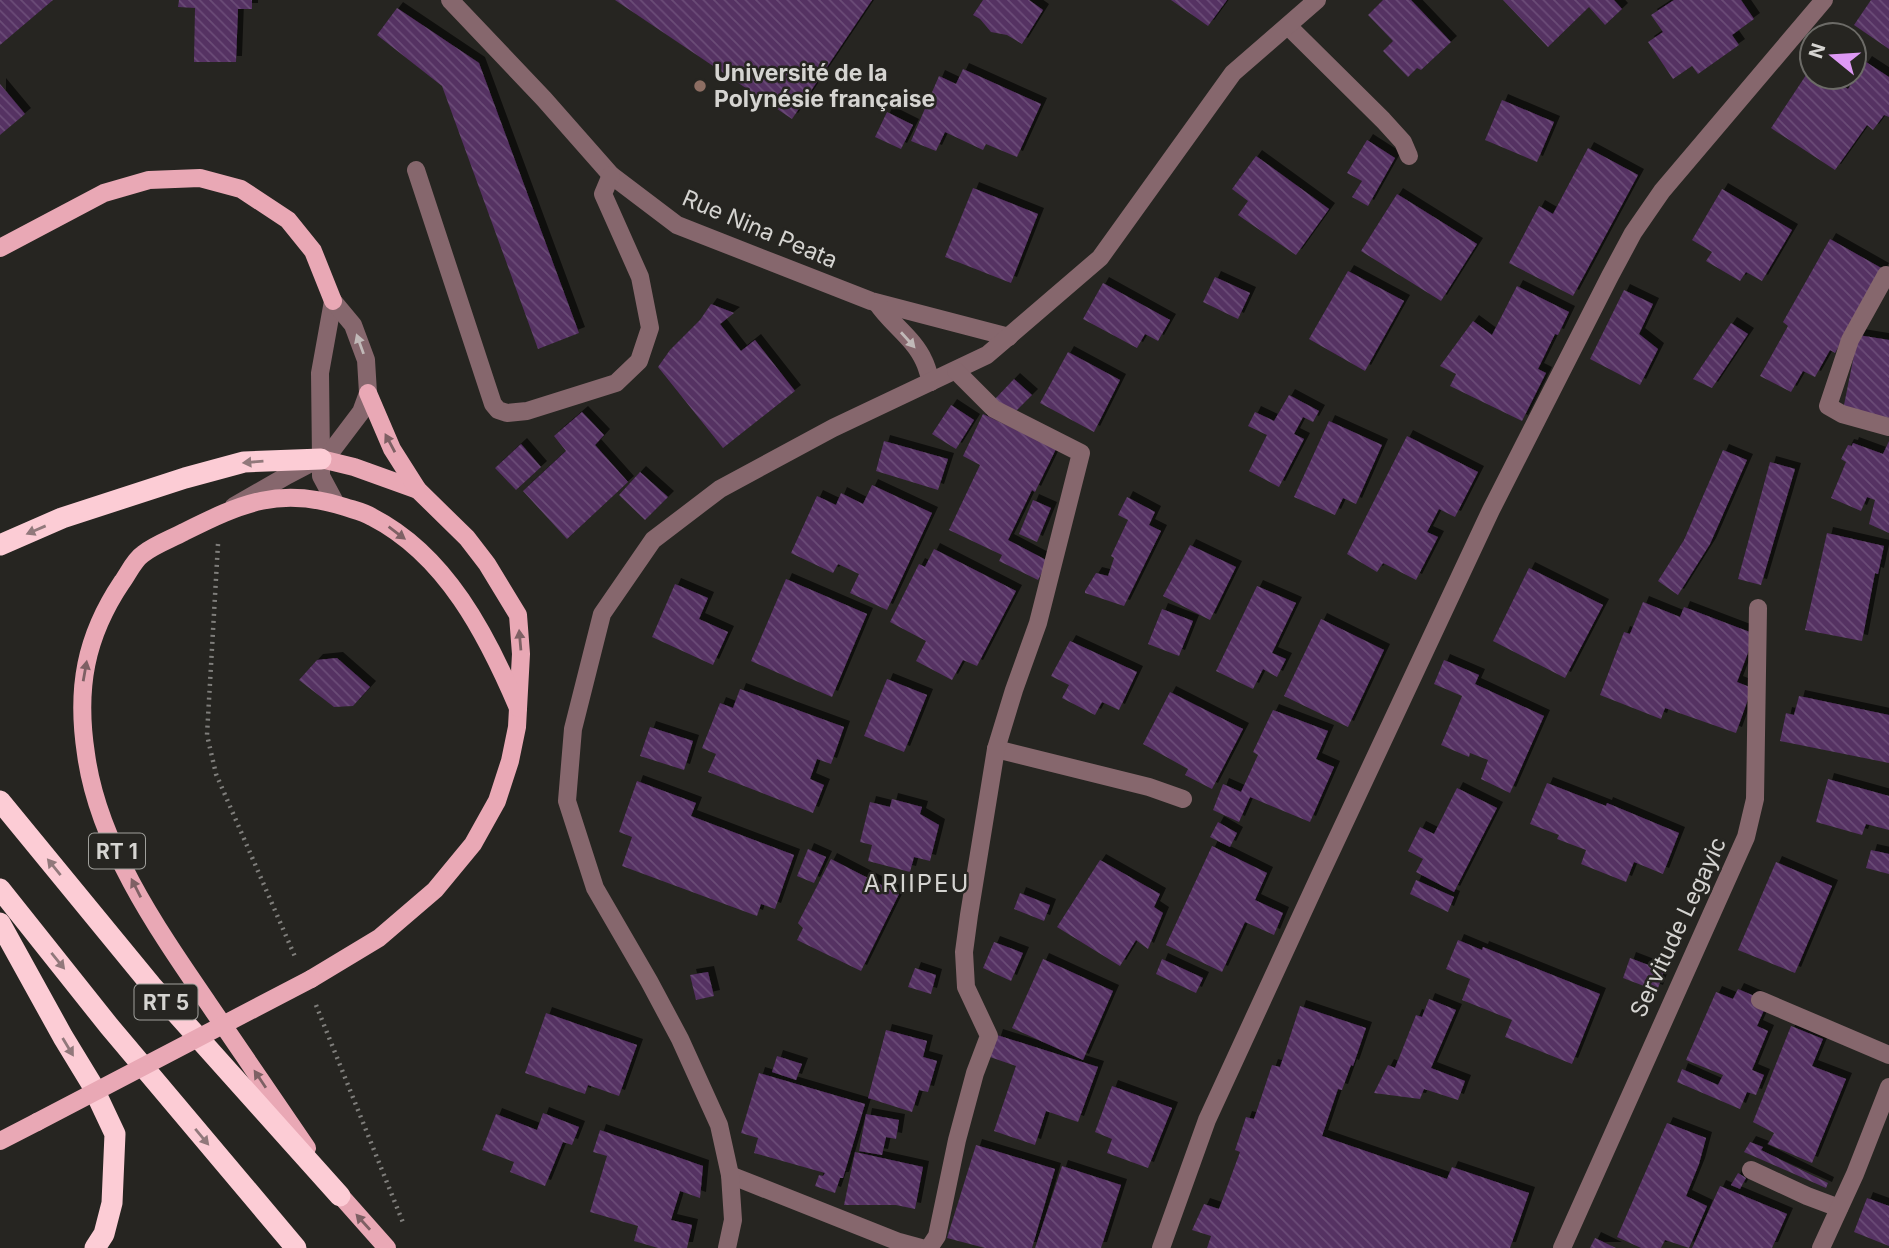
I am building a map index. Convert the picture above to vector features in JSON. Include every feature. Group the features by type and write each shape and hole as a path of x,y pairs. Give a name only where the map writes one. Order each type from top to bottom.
{"highway":[{"path":"0,545 62,518 244,462 321,458"},
{"name":"RT 5","path":"0,801 151,985 340,1196"},
{"name":"RT 5","path":"0,889 109,1026 296,1248"},
{"path":"0,923 91,1083 115,1134 112,1203 104,1234 95,1248"}],"main road":[{"path":"0,248 104,193 149,180 200,178 241,189 288,220 313,251 333,301"},
{"path":"368,393 393,449 418,490 467,538 487,564 518,615 521,654 518,708"},
{"path":"321,458 355,467 418,490"},
{"name":"RT 1","path":"0,1140 37,1122 311,979 379,938 435,890 473,844 497,801 510,761 518,708 496,656 455,591 423,553 370,515 316,498 279,497 225,511 141,555 107,606 92,639 83,673 81,712 86,757 101,818 153,922 340,1196 387,1248"}],"street":[{"name":"Rue Nina Peata","path":"450,0 544,99 611,175 677,225 877,303 1009,337"},
{"path":"727,1248 733,1220 730,1175 719,1125 674,1028 595,888 567,801 573,729 602,614 653,540 720,489 833,428 988,355 1009,337 1100,258 1233,73 1317,0"},
{"path":"1161,1248 1207,1120 1319,877 1491,510 1610,276 1633,233 1661,191 1824,0"},
{"path":"1288,26 1383,120 1403,142 1409,156"},
{"path":"416,170 493,404 498,410 507,413 527,411 617,383 639,361 650,328 640,278 603,194 611,175"},
{"path":"1886,275 1850,340 1828,406 1842,414 1889,427"},
{"path":"225,511 330,453 361,412 368,393 369,380 361,344 353,325 333,301"},
{"path":"333,301 320,373 321,476 336,504"},
{"path":"877,303 924,360 931,382"},
{"path":"929,1248 937,1236 957,1140 975,1073 989,1036 966,987 964,952 996,749 1038,624 1081,453 994,409 956,371"},
{"name":"Servitude Legayic","path":"1562,1248 1746,837 1755,799 1758,608"},
{"path":"996,749 1149,786 1183,799"},
{"path":"1760,1000 1889,1055"},
{"path":"1821,1248 1889,1087"},
{"path":"1751,1170 1839,1208"},
{"path":"730,1175 922,1248"}],"path":[{"path":"225,511 219,530 207,736 216,774 296,961"},
{"path":"313,998 408,1236"}],"building":[{"path":"0,0 53,0 0,45"},
{"path":"179,0 252,0 252,9 238,9 236,62 194,62 195,8 178,7"},
{"path":"615,0 872,0 792,119"},
{"path":"983,0 1029,0 1043,10 1022,44 1007,35 991,32 973,15"},
{"path":"1171,0 1227,0 1208,26"},
{"path":"1383,0 1411,0 1451,42 1421,70 1417,68 1408,77 1383,51 1393,41 1368,15"},
{"path":"1503,0 1614,0 1622,9 1605,25 1589,7 1548,47"},
{"path":"1674,0 1741,0 1754,19 1732,35 1739,45 1698,74 1692,66 1673,79 1648,42 1663,32 1651,15"},
{"path":"1871,0 1889,0 1889,49 1868,35 1868,21 1857,21"},
{"path":"397,8 479,63 579,333 538,349 442,86 377,35"},
{"path":"1868,63 1889,77 1889,117 1884,115 1873,130 1867,125 1835,170 1771,128 1798,87 1798,91 1868,91"},
{"path":"963,69 1041,104 1017,157 986,144 983,150 945,132 936,151 911,141 939,76 956,84"},
{"path":"0,84 25,114 0,135"},
{"path":"1502,100 1554,122 1537,162 1485,140"},
{"path":"887,112 913,125 901,149 875,137"},
{"path":"1367,140 1395,158 1368,206 1352,197 1362,181 1347,173"},
{"path":"1588,148 1638,175 1573,296 1509,263 1539,206 1553,214"},
{"path":"1256,156 1329,209 1296,255 1238,215 1248,201 1232,189"},
{"path":"973,188 1038,214 1011,283 945,257"},
{"path":"1722,189 1792,230 1762,281 1746,272 1740,281 1706,261 1712,252 1692,240"},
{"path":"1397,194 1477,244 1441,301 1361,251"},
{"path":"1830,239 1883,269 1835,353 1830,350 1815,377 1803,371 1791,392 1760,376 1788,326 1783,322"},
{"path":"1348,271 1404,301 1365,371 1309,339"},
{"path":"1215,277 1250,293 1238,319 1203,302"},
{"path":"1103,283 1170,320 1158,341 1145,334 1137,348 1083,319"},
{"path":"1517,286 1569,312 1538,369 1546,373 1522,421 1450,386 1456,374 1440,366 1473,321 1492,335"},
{"path":"1624,290 1653,304 1639,334 1658,349 1640,385 1590,359"},
{"path":"711,304 734,313 720,324 741,351 755,340 795,391 723,448 658,367"},
{"path":"1731,323 1748,334 1712,388 1693,379"},
{"path":"1858,335 1889,340 1889,418 1843,410"},
{"path":"1068,352 1120,380 1094,432 1040,403"},
{"path":"1014,379 1032,395 1012,415 995,399"},
{"path":"1289,395 1319,411 1313,422 1303,417 1294,434 1304,439 1279,487 1249,471 1267,435 1248,426 1255,412 1274,421"},
{"path":"951,405 974,420 956,449 932,434"},
{"path":"582,412 604,435 595,445 628,482 567,539 523,491 566,451 554,436"},
{"path":"983,414 1056,449 1008,540 1048,561 1038,580 999,561 1002,555 949,530 980,465 963,456"},
{"path":"1329,421 1382,445 1356,504 1343,498 1335,515 1294,497"},
{"path":"1407,436 1478,472 1455,517 1439,509 1427,532 1438,537 1416,580 1383,563 1377,572 1347,554"},
{"path":"884,441 948,459 938,490 876,471"},
{"path":"1889,441 1889,533 1869,524 1875,500 1867,497 1861,511 1831,498 1846,462 1841,459 1848,445 1852,446 1853,443 1883,454"},
{"path":"521,444 541,467 516,490 495,468"},
{"path":"1723,450 1747,460 1710,544 1678,595 1658,581 1684,540"},
{"path":"1770,462 1795,469 1761,585 1738,579"},
{"path":"640,472 668,497 645,520 619,495"},
{"path":"872,485 932,513 887,610 850,593 859,574 838,564 833,573 791,553 817,496 836,505 841,493 863,504"},
{"path":"1127,497 1155,512 1149,525 1161,531 1124,606 1085,591 1096,573 1108,576 1114,558 1111,556 1128,520 1118,515"},
{"path":"1033,500 1051,508 1037,542 1019,534"},
{"path":"1827,533 1884,546 1878,574 1875,573 1862,641 1805,630"},
{"path":"1190,545 1236,567 1210,620 1163,596"},
{"path":"934,549 1016,591 977,666 963,660 952,680 916,661 926,641 890,622 919,564 925,567"},
{"path":"1529,568 1603,605 1565,678 1493,641"},
{"path":"786,579 867,614 832,697 751,661"},
{"path":"675,584 708,598 699,619 728,632 713,665 652,637"},
{"path":"1257,586 1296,603 1272,653 1286,659 1277,677 1263,669 1253,689 1216,671"},
{"path":"1643,602 1680,617 1684,607 1755,634 1737,682 1752,688 1736,733 1665,708 1661,719 1600,695 1624,632 1630,634"},
{"path":"1162,609 1193,621 1179,656 1148,644"},
{"path":"1321,619 1384,650 1348,727 1284,696"},
{"path":"1070,641 1137,672 1119,710 1102,702 1095,715 1062,698 1069,685 1051,676"},
{"path":"337,658 370,687 353,706 334,707 299,680 317,660"},
{"path":"1444,660 1479,675 1475,684 1544,716 1510,793 1481,779 1488,760 1470,753 1469,757 1441,745 1462,696 1434,684"},
{"path":"887,679 927,695 904,752 864,736"},
{"path":"740,689 844,727 831,764 817,759 810,779 824,785 813,813 708,772 716,754 702,748 720,703 733,708"},
{"path":"1170,692 1243,729 1212,789 1185,775 1188,769 1143,744"},
{"path":"1799,696 1889,715 1889,763 1780,741 1786,713 1794,715"},
{"path":"1273,710 1328,731 1316,759 1334,767 1310,822 1250,797 1239,822 1213,810 1223,784 1241,792 1258,755 1253,752"},
{"path":"650,727 693,741 684,770 640,756"},
{"path":"1828,779 1889,796 1889,830 1866,824 1862,835 1816,822"},
{"path":"637,781 696,803 691,816 794,855 775,909 761,904 757,916 622,866 632,837 619,832"},
{"path":"1547,783 1606,806 1607,803 1679,833 1663,874 1634,862 1626,882 1581,864 1586,850 1557,839 1559,835 1530,824"},
{"path":"1457,788 1497,808 1454,892 1416,872 1423,859 1408,851 1420,827 1434,834"},
{"path":"892,799 922,807 920,814 939,825 930,861 914,857 910,872 868,861 872,845 860,842 870,802 890,807"},
{"path":"1218,822 1237,833 1230,847 1210,837"},
{"path":"1212,846 1267,873 1255,900 1283,913 1274,935 1245,922 1222,972 1166,945"},
{"path":"808,849 826,857 814,883 797,876"},
{"path":"1871,850 1889,854 1889,874 1866,868"},
{"path":"831,859 899,894 861,971 797,940 803,928 798,923"},
{"path":"1100,860 1160,894 1154,907 1163,913 1148,949 1136,940 1120,966 1057,927"},
{"path":"1776,862 1832,886 1795,973 1738,950"},
{"path":"1416,880 1454,897 1448,912 1410,894"},
{"path":"1020,893 1050,905 1044,921 1014,909"},
{"path":"1458,940 1482,950 1483,947 1600,994 1572,1064 1505,1037 1512,1020 1462,1000 1470,979 1446,969"},
{"path":"994,942 1023,953 1011,981 983,968"},
{"path":"1630,958 1664,971 1657,991 1623,978"},
{"path":"1043,959 1113,991 1083,1060 1012,1028"},
{"path":"1162,959 1203,978 1196,993 1156,974"},
{"path":"915,968 936,975 931,994 908,987"},
{"path":"708,972 714,996 696,1000 690,975"},
{"path":"1738,989 1759,998 1765,1008 1757,1026 1768,1031 1752,1070 1764,1075 1756,1095 1747,1092 1740,1109 1677,1082 1682,1069 1718,1085 1723,1075 1686,1060 1716,992 1733,999"},
{"path":"1429,999 1456,1010 1431,1068 1465,1081 1458,1100 1424,1089 1420,1099 1374,1093 1388,1065 1395,1068 1416,1015 1422,1017"},
{"path":"1300,1006 1366,1028 1342,1090 1338,1089 1322,1136 1447,1179 1452,1167 1529,1193 1510,1248 1207,1248 1211,1236 1192,1230 1204,1204 1219,1209 1240,1152 1235,1150 1246,1117 1254,1119 1272,1065 1280,1067"},
{"path":"546,1013 637,1045 619,1096 588,1085 585,1094 525,1073"},
{"path":"1791,1026 1823,1039 1812,1066 1846,1079 1812,1163 1768,1144 1774,1133 1753,1122"},
{"path":"886,1030 927,1041 923,1057 937,1061 928,1092 919,1090 912,1112 868,1098"},
{"path":"997,1035 1098,1067 1078,1122 1046,1111 1035,1145 994,1131 1016,1066 990,1057"},
{"path":"777,1056 802,1064 796,1080 772,1072"},
{"path":"759,1073 865,1104 843,1178 840,1178 835,1193 815,1186 819,1175 823,1176 825,1173 754,1153 758,1138 741,1133"},
{"path":"1112,1086 1172,1108 1148,1168 1107,1153 1112,1139 1095,1132"},
{"path":"543,1113 579,1127 572,1145 563,1142 545,1186 510,1172 514,1162 482,1150 496,1114 537,1130"},
{"path":"866,1114 899,1120 896,1139 886,1137 882,1155 859,1151"},
{"path":"1667,1123 1706,1138 1686,1196 1707,1206 1689,1248 1665,1240 1661,1248 1641,1248 1617,1237"},
{"path":"600,1130 703,1166 700,1198 680,1191 671,1220 692,1225 687,1248 658,1248 634,1241 638,1226 590,1212 607,1156 593,1152"},
{"path":"1750,1142 1828,1183 1826,1188 1744,1152"},
{"path":"976,1145 1055,1169 1032,1248 985,1248 947,1238"},
{"path":"855,1152 923,1167 915,1209 896,1205 844,1205"},
{"path":"1062,1166 1121,1185 1101,1248 1035,1248"},
{"path":"1738,1173 1746,1178 1740,1189 1731,1185"},
{"path":"1720,1186 1787,1214 1772,1248 1692,1248"},
{"path":"1867,1198 1889,1206 1889,1246 1854,1232"},
{"path":"1595,1238 1616,1248 1590,1248"}],"place":[{"name":"Université de la Polynésie française","path":"700,86"}],"district":[{"name":"ARIIPEU","path":"917,883"}]}
